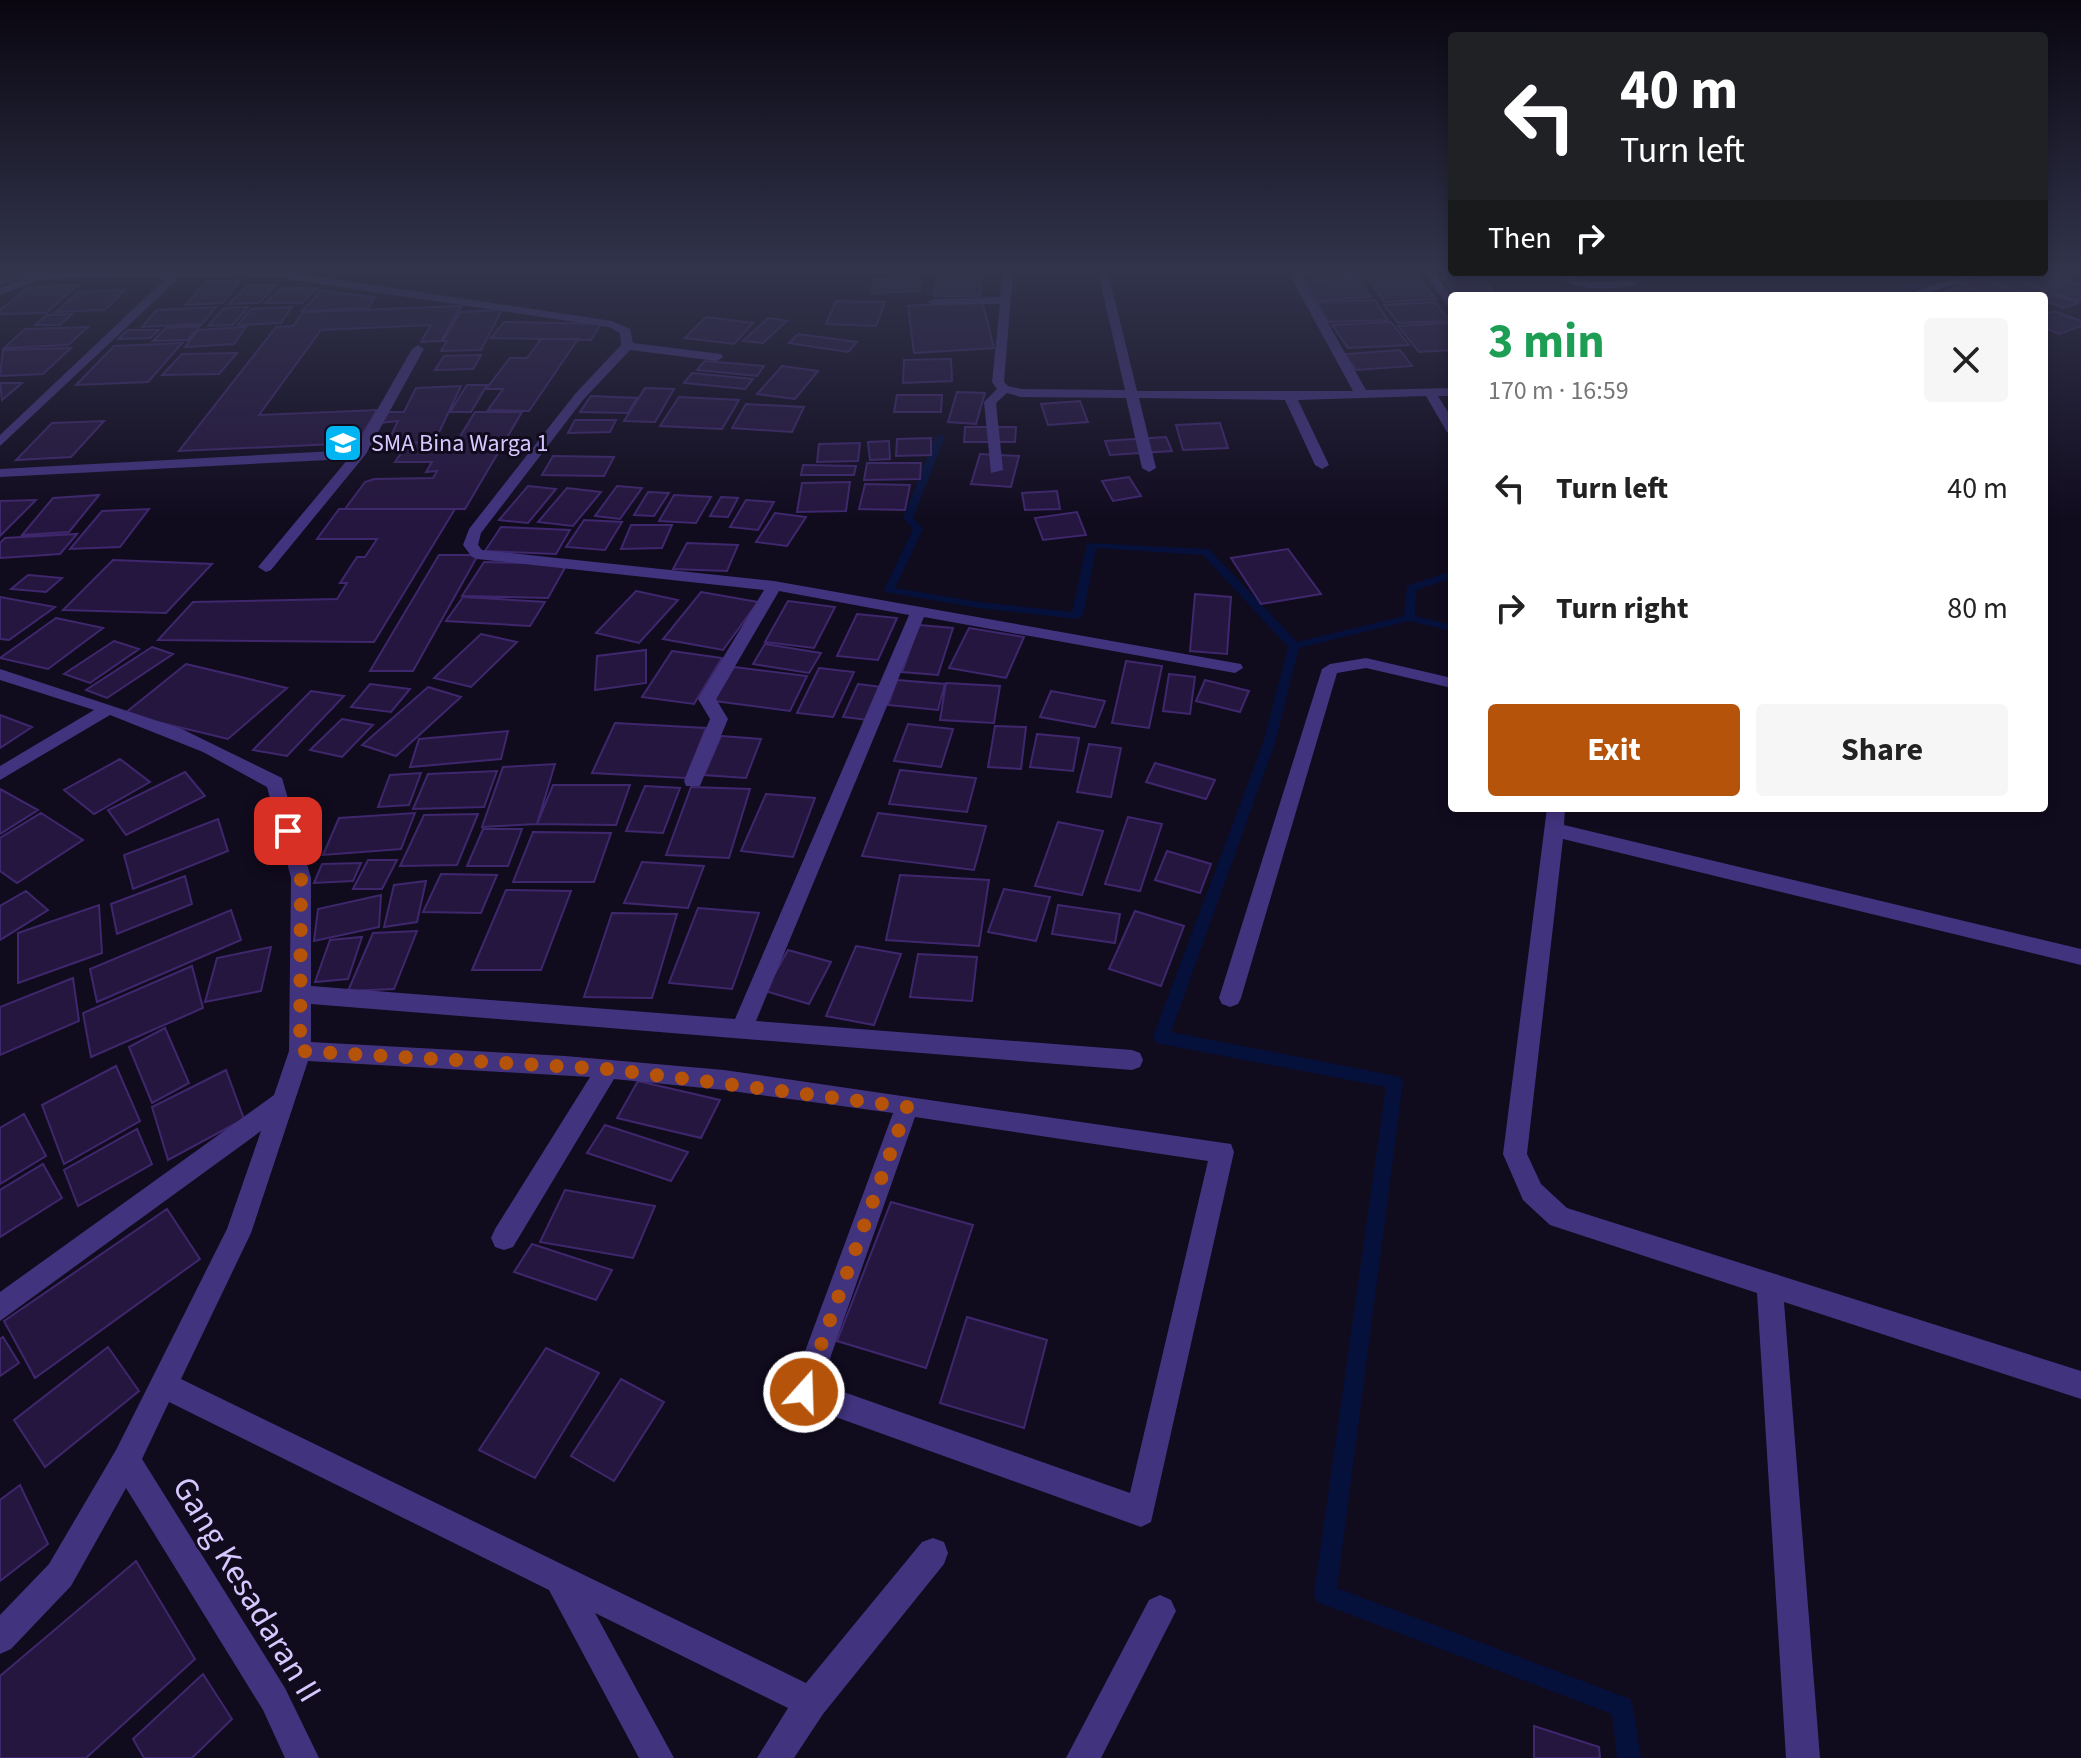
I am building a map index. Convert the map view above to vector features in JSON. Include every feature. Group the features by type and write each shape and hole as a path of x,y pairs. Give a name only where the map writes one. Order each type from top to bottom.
{"street":[{"path":"0,442 93,354"},
{"path":"266,567 359,454 415,354"},
{"path":"619,354 579,397 474,532 470,545 477,554 774,586 917,614 1235,668"},
{"path":"693,354 717,357"},
{"path":"1000,354 998,382 1004,389 1021,393 1290,396 1448,392"},
{"path":"1123,354 1149,468"},
{"path":"1339,354 1362,395"},
{"path":"996,470 990,402 1004,389"},
{"path":"1430,393 1448,422"},
{"path":"1290,396 1322,465"},
{"path":"0,473 359,454"},
{"path":"693,781 719,719 707,699 774,586"},
{"path":"741,1030 917,614"},
{"path":"1230,998 1330,669 1366,663 1448,682"},
{"path":"0,674 163,727 238,759 275,783 301,878 300,1051 238,1233 126,1460 60,1575 0,1638"},
{"path":"0,774 108,709"},
{"path":"2081,957 1555,819 1515,1154 1532,1192 1559,1217 2081,1385"},
{"path":"301,994 1132,1060"},
{"path":"300,1051 608,1069 907,1107 1222,1152 1141,1512 804,1392 907,1107"},
{"path":"504,1238 608,1069"},
{"path":"0,1308 283,1101"},
{"path":"1769,1284 1803,1758"},
{"path":"164,1385 811,1702"},
{"name":"Gang Kesadaran II","path":"126,1460 274,1699 302,1758"},
{"path":"774,1758 811,1702 933,1553"},
{"path":"559,1577 657,1758"},
{"path":"1083,1758 1160,1611"}],"building":[{"path":"3,354 64,354 43,374 0,376"},
{"path":"106,354 172,354 148,382 76,385"},
{"path":"182,354 236,354 219,374 162,375"},
{"path":"255,354 303,354 259,415 377,410 357,443 179,451"},
{"path":"530,354 568,354 529,411 488,410 503,389 486,389 510,358 527,358"},
{"path":"1345,354 1403,354 1412,366 1356,370"},
{"path":"481,355 473,369 435,370 444,356"},
{"path":"951,359 952,381 903,383 904,360"},
{"path":"705,361 764,366 757,376 697,370"},
{"path":"782,366 818,371 795,399 757,394"},
{"path":"692,373 753,379 745,389 684,383"},
{"path":"0,383 22,383 2,400"},
{"path":"467,385 487,385 471,412 450,412"},
{"path":"461,386 435,441 387,444 398,421 380,423 386,412 404,412 416,388"},
{"path":"645,388 674,389 655,422 624,421"},
{"path":"957,392 985,393 976,424 948,422"},
{"path":"897,395 942,395 941,412 894,412"},
{"path":"591,396 637,398 628,413 580,412"},
{"path":"679,397 739,400 722,429 660,426"},
{"path":"1080,401 1088,422 1048,425 1041,404"},
{"path":"746,404 804,407 792,432 732,428"},
{"path":"475,412 522,412 465,509 345,509 365,482 374,479 433,478 437,471 426,472 432,462 395,462 408,443 445,443 448,439 459,438"},
{"path":"575,420 616,420 610,432 568,433"},
{"path":"104,421 71,457 16,460 52,423"},
{"path":"1220,423 1228,448 1183,450 1176,425"},
{"path":"965,427 1016,427 1015,442 964,442"},
{"path":"1166,437 1172,451 1110,455 1105,441"},
{"path":"931,438 931,455 896,456 897,439"},
{"path":"889,441 890,459 870,460 868,442"},
{"path":"860,443 858,461 817,462 819,444"},
{"path":"980,454 1019,456 1011,487 971,484"},
{"path":"553,456 614,457 604,476 542,475"},
{"path":"867,463 921,463 920,479 864,480"},
{"path":"803,465 856,466 854,475 801,475"},
{"path":"1129,477 1141,496 1113,501 1102,481"},
{"path":"850,482 846,511 797,512 802,483"},
{"path":"865,484 910,485 905,510 859,509"},
{"path":"528,486 556,489 528,523 499,520"},
{"path":"617,486 642,488 620,519 595,516"},
{"path":"567,488 601,492 573,526 538,522"},
{"path":"1057,491 1060,509 1025,510 1022,493"},
{"path":"648,492 669,493 654,516 634,515"},
{"path":"99,495 69,532 22,535 53,498"},
{"path":"674,495 711,497 696,523 659,521"},
{"path":"721,497 738,498 728,517 710,516"},
{"path":"36,500 0,536 0,501"},
{"path":"746,500 774,502 758,530 730,527"},
{"path":"149,509 120,547 70,549 102,511"},
{"path":"339,509 455,509 374,642 158,640 193,602 337,599 347,583 340,583 357,557 365,557 377,539 317,539"},
{"path":"1077,512 1086,535 1043,540 1035,518"},
{"path":"775,513 806,517 787,546 756,542"},
{"path":"584,520 622,522 605,550 566,547"},
{"path":"631,525 672,525 662,548 621,549"},
{"path":"501,527 570,530 556,554 485,551"},
{"path":"77,534 60,554 0,558 0,543 5,538"},
{"path":"687,543 738,545 727,571 673,569"},
{"path":"1288,549 1321,594 1261,604 1231,558"},
{"path":"439,555 478,555 413,671 370,671"},
{"path":"113,560 212,564 166,613 63,610"},
{"path":"484,562 567,564 548,598 462,596"},
{"path":"28,575 62,578 46,592 11,589"},
{"path":"636,591 678,600 639,643 596,633"},
{"path":"701,592 758,602 723,650 663,639"},
{"path":"1195,594 1231,597 1227,654 1190,651"},
{"path":"0,597 55,607 9,640 0,639"},
{"path":"463,597 545,602 530,626 446,621"},
{"path":"788,601 835,607 814,648 765,642"},
{"path":"857,614 897,618 878,660 837,656"},
{"path":"56,618 103,628 48,669 0,658"},
{"path":"919,625 953,628 938,675 902,672"},
{"path":"969,628 1024,637 1006,678 949,668"},
{"path":"481,634 517,642 471,687 434,678"},
{"path":"114,641 139,649 90,683 64,674"},
{"path":"765,644 821,653 809,673 753,664"},
{"path":"152,647 173,654 107,698 86,690"},
{"path":"646,650 646,683 595,690 597,656"},
{"path":"672,651 722,658 694,704 642,697"},
{"path":"1126,661 1162,666 1149,728 1112,723"},
{"path":"186,664 287,688 228,739 124,714"},
{"path":"734,667 807,676 790,711 714,701"},
{"path":"819,668 854,672 833,717 797,713"},
{"path":"1169,674 1195,677 1190,714 1163,711"},
{"path":"897,680 945,684 938,710 888,705"},
{"path":"1205,680 1249,691 1240,712 1196,701"},
{"path":"946,683 1000,686 994,723 940,720"},
{"path":"370,684 410,689 391,712 351,707"},
{"path":"858,684 882,687 868,720 843,717"},
{"path":"428,687 461,697 396,756 362,745"},
{"path":"311,691 344,696 287,756 253,750"},
{"path":"1051,691 1105,701 1095,727 1040,717"},
{"path":"0,715 32,727 0,748"},
{"path":"342,719 373,725 342,757 310,750"},
{"path":"615,723 706,728 686,778 592,773"},
{"path":"908,724 953,729 941,767 894,761"},
{"path":"995,726 1026,727 1021,769 988,767"},
{"path":"508,731 501,759 410,767 419,739"},
{"path":"1037,734 1079,738 1073,771 1030,767"},
{"path":"721,736 761,739 746,778 704,775"},
{"path":"1089,744 1121,748 1111,797 1077,792"},
{"path":"120,759 150,782 94,814 64,790"},
{"path":"1155,763 1215,780 1206,799 1146,782"},
{"path":"555,764 537,824 482,827 503,767"},
{"path":"900,770 976,778 967,812 889,804"},
{"path":"497,771 484,807 413,809 428,774"},
{"path":"185,772 205,796 126,835 108,810"},
{"path":"421,773 409,805 378,807 390,775"},
{"path":"553,785 630,785 616,825 537,824"},
{"path":"645,786 680,788 663,833 626,831"},
{"path":"691,787 750,789 729,858 666,855"},
{"path":"0,789 38,810 0,834"},
{"path":"766,794 815,798 793,857 741,851"},
{"path":"41,813 83,840 17,883 0,871 0,838"},
{"path":"415,813 401,849 323,855 339,818"},
{"path":"878,813 986,826 974,870 862,856"},
{"path":"478,814 457,865 400,866 424,815"},
{"path":"1128,817 1162,824 1140,891 1105,884"},
{"path":"218,819 228,851 133,889 124,855"},
{"path":"1058,822 1103,831 1082,895 1035,886"},
{"path":"483,829 522,829 508,866 467,866"},
{"path":"533,832 611,833 594,882 513,882"},
{"path":"1167,851 1211,864 1200,893 1155,880"},
{"path":"368,860 397,860 382,889 353,889"},
{"path":"642,862 704,866 688,908 624,903"},
{"path":"361,863 353,881 314,883 322,864"},
{"path":"441,874 497,875 481,913 423,912"},
{"path":"900,875 989,880 979,946 886,940"},
{"path":"185,876 192,904 117,934 111,904"},
{"path":"426,881 417,922 384,927 394,885"},
{"path":"1004,889 1050,897 1036,941 988,932"},
{"path":"506,890 571,891 541,970 472,970"},
{"path":"26,891 48,910 0,940 0,906"},
{"path":"381,895 379,927 314,941 318,909"},
{"path":"99,905 102,953 18,983 18,933"},
{"path":"1058,905 1120,914 1115,943 1052,934"},
{"path":"698,908 759,913 732,989 669,983"},
{"path":"231,910 241,940 97,1002 90,969"},
{"path":"1135,911 1184,926 1161,986 1109,969"},
{"path":"612,913 677,914 652,998 584,997"},
{"path":"417,931 394,989 348,991 373,933"},
{"path":"362,937 348,979 315,982 330,940"},
{"path":"856,946 901,954 874,1025 826,1016"},
{"path":"271,947 261,991 205,1002 217,958"},
{"path":"788,950 831,962 809,1004 765,991"},
{"path":"918,954 977,957 972,1001 910,997"},
{"path":"192,966 203,1008 91,1057 83,1013"},
{"path":"73,978 79,1021 0,1055 0,1007"},
{"path":"165,1028 189,1083 152,1103 129,1047"},
{"path":"116,1066 140,1121 64,1164 42,1105"},
{"path":"226,1070 244,1119 168,1160 152,1107"},
{"path":"638,1081 720,1100 701,1138 617,1118"},
{"path":"24,1114 46,1156 0,1184 0,1128"},
{"path":"605,1125 688,1152 671,1181 587,1153"},
{"path":"137,1129 152,1164 78,1206 64,1170"},
{"path":"43,1164 62,1198 0,1237 0,1190"},
{"path":"565,1190 655,1206 633,1258 540,1242"},
{"path":"891,1202 973,1225 926,1368 837,1341"},
{"path":"167,1209 200,1259 35,1378 4,1321"},
{"path":"532,1244 612,1270 596,1300 514,1272"},
{"path":"967,1317 1047,1340 1024,1428 940,1403"},
{"path":"3,1337 19,1363 0,1376 0,1339"},
{"path":"108,1347 139,1391 45,1467 14,1420"},
{"path":"546,1348 599,1373 535,1478 479,1450"},
{"path":"621,1379 664,1402 614,1481 571,1456"},
{"path":"20,1485 48,1544 0,1581 0,1500"},
{"path":"136,1561 195,1659 86,1758 0,1758 0,1676"},
{"path":"203,1674 232,1719 192,1758 144,1758 133,1739"},
{"path":"1534,1726 1599,1747 1600,1758 1534,1758"}],"waterway":[{"path":"940,437 908,518 918,529 889,590 979,605 1077,616 1091,545 1206,552 1294,646"},
{"path":"1409,618 1411,588 1448,575"},
{"path":"1294,646 1409,618"},
{"path":"1409,618 1448,627"},
{"path":"1294,646 1269,743 1161,1037 1395,1082 1325,1594 1622,1707 1629,1758"}],"place":[{"name":"SMA Bina Warga 1","path":"343,443"}],"route":[{"path":"288,831 301,878 300,1051 608,1069 723,1080 907,1107 804,1392"}]}
